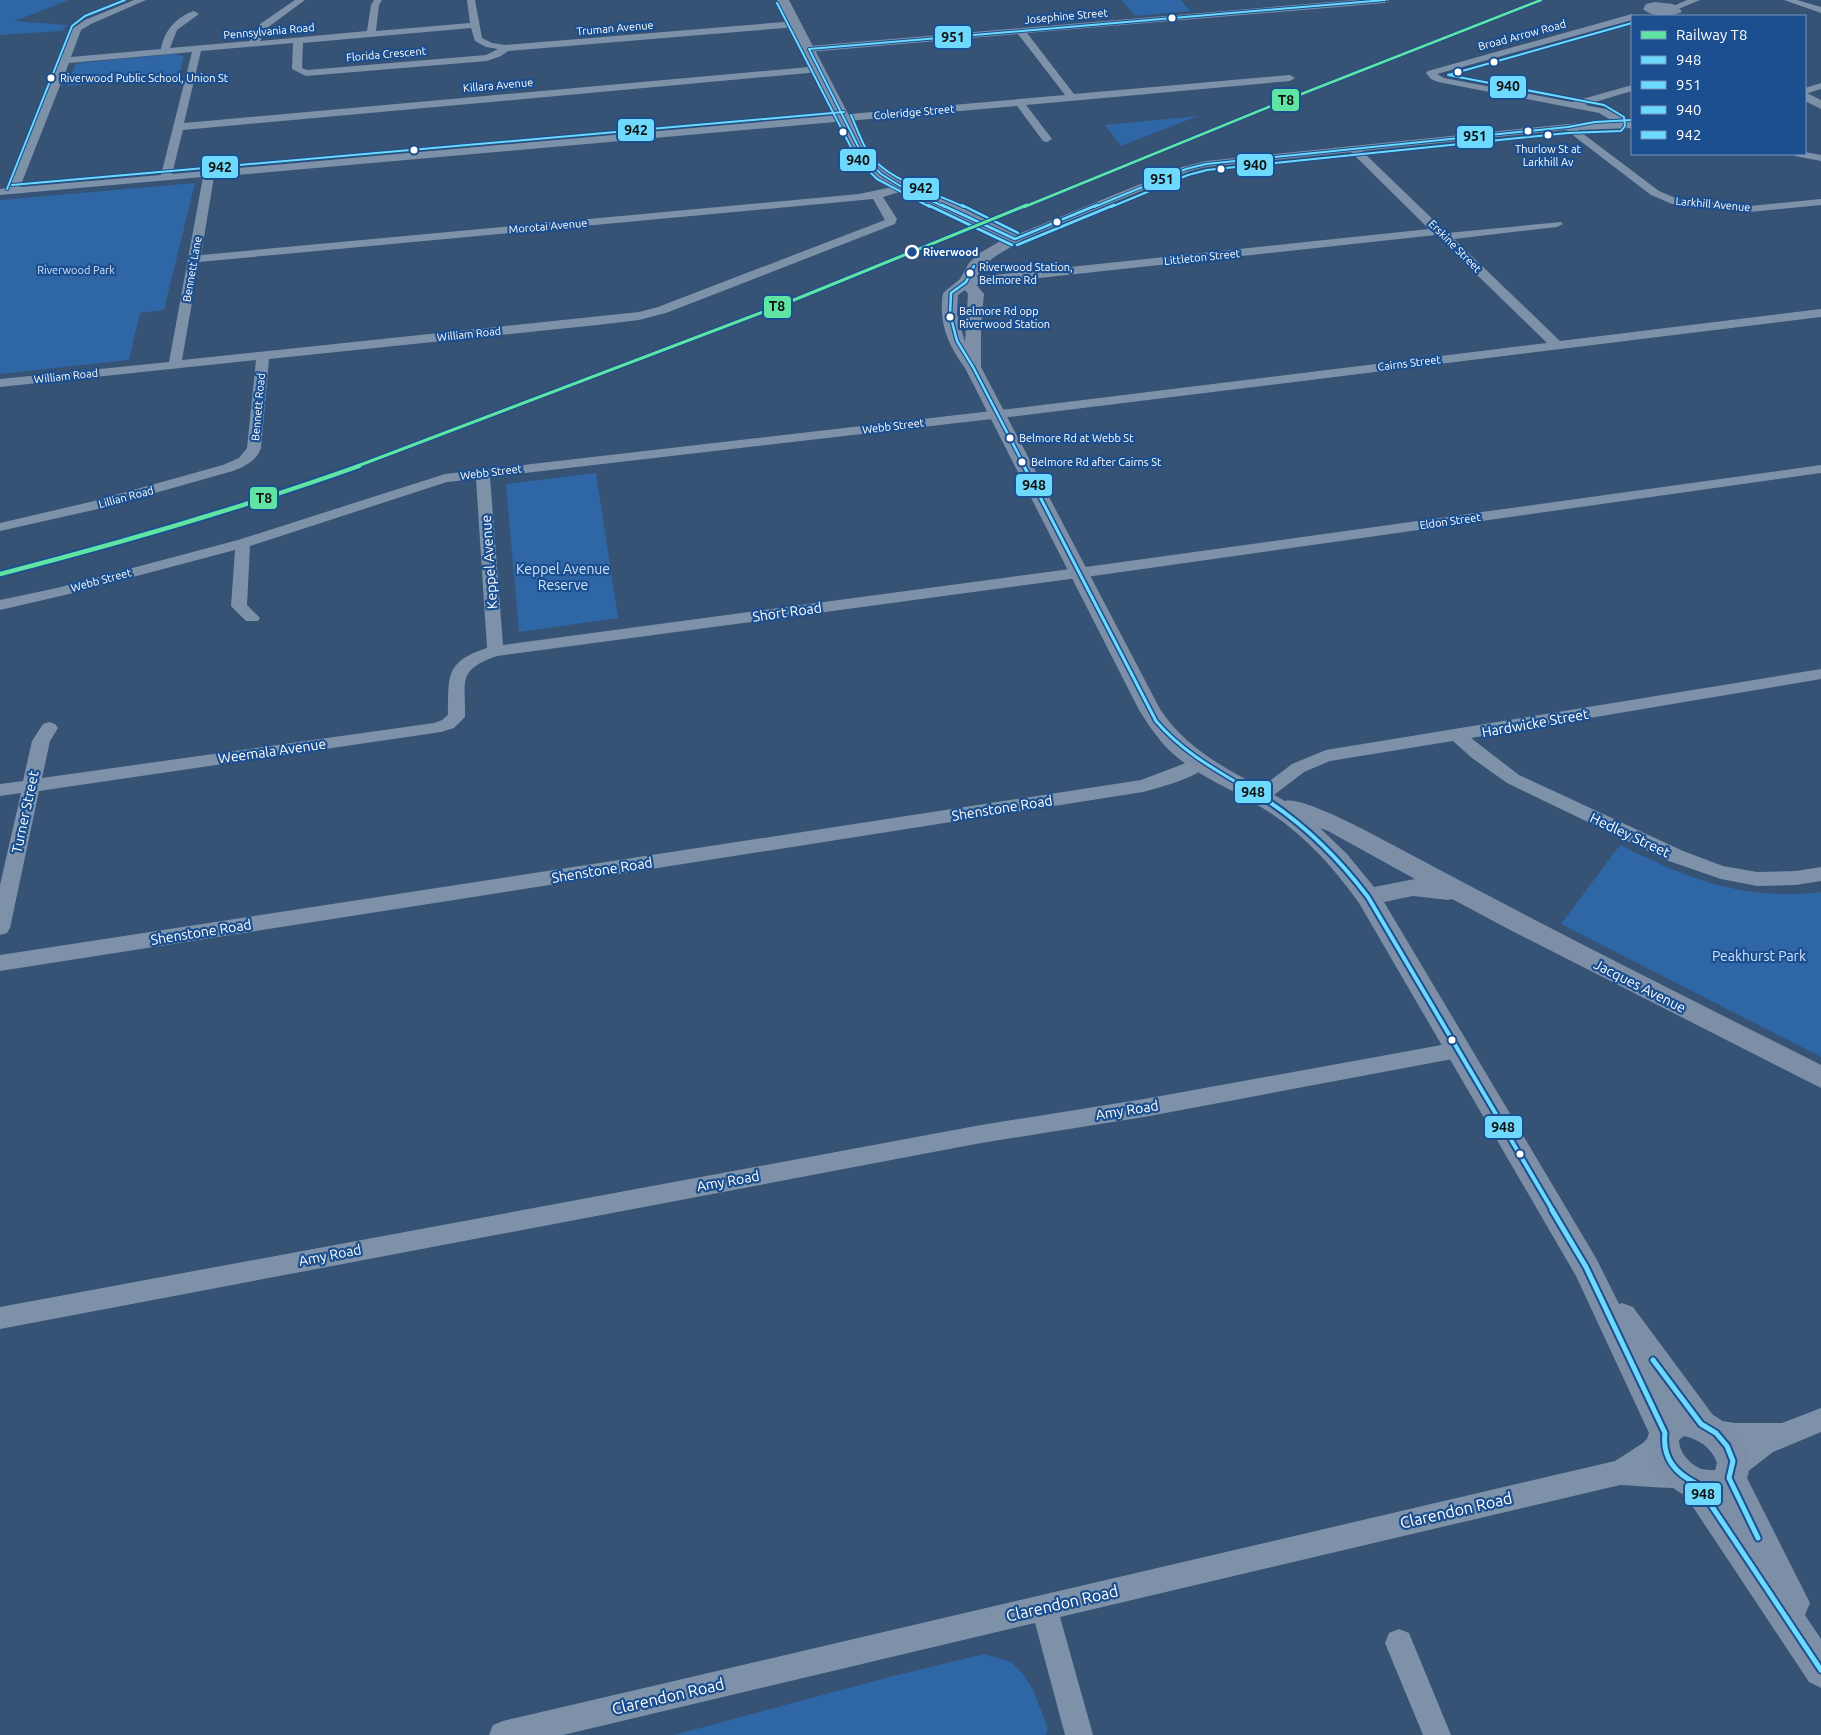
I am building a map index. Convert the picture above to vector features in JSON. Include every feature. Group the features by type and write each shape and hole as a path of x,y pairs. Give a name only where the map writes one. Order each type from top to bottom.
{"main road":[{"path":"783,0 868,162 884,177 902,188 1015,239"},
{"path":"1652,5 1672,13"},
{"path":"1806,97 1821,105"},
{"path":"1015,239 983,257 974,266 966,282 951,294 949,316 953,335 960,351 973,367 1156,721 1170,741 1200,764 1260,797 1293,819 1324,844 1348,870 1368,897 1586,1267 1664,1437 1666,1459 1690,1481 1821,1670"},
{"path":"966,282 976,294 973,325 973,367"},
{"name":"Jacques Avenue","path":"1260,797 1336,825 1459,892 1821,1078"},
{"name":"Jacques Avenue","path":"1368,897 1413,887 1459,892"},
{"path":"1586,1267 1708,1428 1726,1444 1731,1453 1731,1472 1821,1658"},
{"path":"1664,1437 1675,1423 1692,1421 1708,1428"},
{"path":"1690,1481 1716,1486 1731,1472"}],"street":[{"path":"14,191 79,27 142,0"},
{"path":"253,44 262,26 301,0"},
{"path":"371,34 375,5 378,0"},
{"name":"Truman Avenue","path":"470,0 477,36 480,41 505,48 796,24"},
{"path":"1264,0 1274,9"},
{"name":"Josephine Street","path":"809,49 1384,0"},
{"path":"1672,13 1696,0"},
{"path":"1788,0 1821,10"},
{"name":"Broad Arrow Road","path":"1636,15 1652,5"},
{"path":"165,51 170,32 182,20 194,14"},
{"name":"Broad Arrow Road","path":"1535,99 1441,80 1434,77 1431,72 1631,18"},
{"name":"Pennsylvania Road","path":"65,60 475,24"},
{"path":"1020,31 1072,98"},
{"name":"Florida Crescent","path":"298,40 297,69 306,73 487,58 498,54 505,48"},
{"path":"166,177 197,49"},
{"name":"Killara Avenue","path":"178,127 820,69"},
{"name":"Coleridge Street","path":"0,192 1290,78"},
{"path":"1806,92 1821,86"},
{"path":"1573,105 1631,88"},
{"path":"1535,99 1602,111 1615,122"},
{"path":"1535,99 1598,114 1615,122 1631,125"},
{"path":"1020,102 1047,139"},
{"path":"1015,239 1198,165 1631,120"},
{"name":"Larkhill Avenue","path":"1568,127 1655,193 1671,201 1750,209 1821,202"},
{"name":"Erskine Street","path":"1353,148 1556,345"},
{"path":"1804,155 1821,158"},
{"name":"Bennett Lane","path":"175,365 209,174"},
{"name":"Morotai Avenue","path":"194,259 876,195 902,188"},
{"name":"William Road","path":"0,383 597,321 650,313 891,222 876,195"},
{"name":"Littleton Street","path":"966,282 1557,224"},
{"name":"Cairns Street","path":"997,414 1821,313"},
{"name":"Bennett Road","path":"250,457 254,448 263,355"},
{"name":"Webb Street","path":"0,605 59,592 243,543 445,478 997,414"},
{"name":"Lillian Road","path":"0,527 128,496 228,468 250,457"},
{"name":"Eldon Street","path":"1078,573 1821,468"},
{"name":"Keppel Avenue","path":"483,473 495,651"},
{"path":"243,543 239,606 252,618"},
{"name":"Short Road","path":"495,651 1078,573"},
{"name":"Weemala Avenue","path":"0,790 435,728 448,724 456,717 456,682 462,670 470,662 495,651"},
{"name":"Hardwicke Street","path":"1260,797 1282,779 1317,759 1821,674"},
{"name":"Turner Street","path":"0,928 41,741 49,728"},
{"name":"Hedley Street","path":"1458,736 1494,767 1513,779 1676,856 1720,872 1757,879 1796,878 1821,874"},
{"name":"Shenstone Road","path":"0,964 1134,788 1186,771 1200,764"},
{"name":"Amy Road","path":"0,1318 981,1134 1144,1108 1458,1050"},
{"path":"1731,1472 1745,1455 1781,1434 1821,1420"},
{"path":"1708,1428 1735,1435 1781,1434"},
{"name":"Clarendon Road","path":"1620,1472 1652,1452 1664,1437"},
{"name":"Clarendon Road","path":"503,1735 1620,1472 1664,1474 1690,1481"},
{"path":"1044,1607 1079,1735"},
{"path":"1399,1643 1438,1735"}],"green space":[{"path":"0,0 69,0 15,21 67,25 62,31 0,35"},
{"path":"1121,0 1180,0 1191,11 1136,16"},
{"path":"175,54 184,56 179,76 67,86 75,65 79,63"},
{"path":"1198,116 1121,146 1105,125"},
{"name":"Riverwood Park","path":"195,183 164,310 140,313 129,360 0,374 0,200"},
{"name":"Keppel Avenue Reserve","path":"596,473 618,618 519,632 506,484"},
{"name":"Peakhurst Park","path":"1620,845 1669,868 1717,885 1766,893 1821,892 1821,1057 1561,924"},
{"path":"984,1654 1011,1662 1024,1675 1033,1690 1048,1728 1046,1735 674,1735 893,1676"}],"rail line":[{"name":"T8","path":"0,574 87,552 197,520 299,487 397,452 784,304 1276,104 1541,0"}],"transit line":[{"name":"942","path":"7,189 72,26 85,16 125,0"},
{"name":"951","path":"809,49 1385,0"},
{"name":"940","path":"777,3 857,159 877,179 899,192 1012,245"},
{"name":"940","path":"1017,245 1188,175 1207,170 1568,133 1621,131 1625,126 1624,117 1604,105 1448,75 1631,23"},
{"name":"951","path":"809,49 863,156 881,174 902,187 1015,239"},
{"name":"942","path":"12,185 844,112"},
{"name":"942","path":"851,115 868,152 889,172 905,182 957,203 1018,233"},
{"name":"951","path":"1015,239 1186,169 1206,164 1568,127 1595,122 1631,120"},
{"name":"948","path":"974,266 966,282 951,293 951,323 957,341 973,367 1156,721 1192,756 1263,798 1307,830 1333,855 1368,897 1586,1267 1665,1433 1665,1450 1671,1464 1682,1475 1697,1484 1821,1670"},
{"name":"948","path":"1653,1360 1701,1424 1716,1433 1727,1446 1733,1461 1729,1478 1758,1538"}],"place":[{"name":"Riverwood Public School, Union St","path":"51,78"},
{"name":"Thurlow St at Larkhill Av","path":"1548,135"},
{"name":"Riverwood","path":"912,252"},
{"name":"Riverwood Station, Belmore Rd","path":"970,273"},
{"name":"Belmore Rd opp Riverwood Station","path":"950,317"},
{"name":"Belmore Rd at Webb St","path":"1010,438"},
{"name":"Belmore Rd after Cairns St","path":"1022,462"}]}
